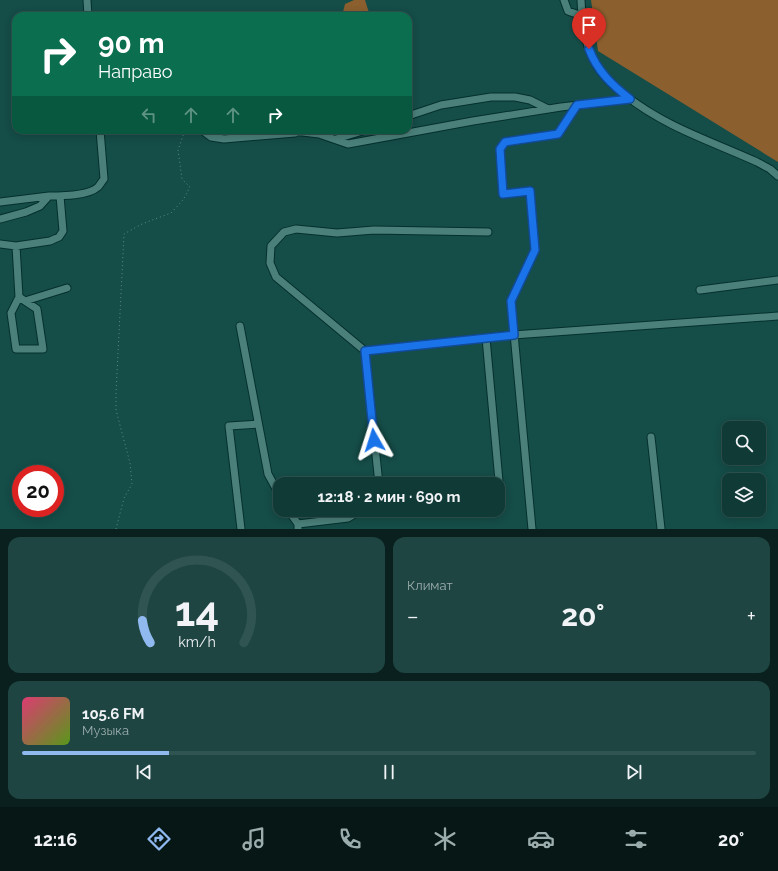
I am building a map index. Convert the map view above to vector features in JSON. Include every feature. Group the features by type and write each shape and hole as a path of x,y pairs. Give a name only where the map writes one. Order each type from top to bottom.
{"street":[{"path":"86,0 88,12"},
{"path":"564,0 568,11 582,16"},
{"path":"581,0 586,40 592,59 614,86 630,99 672,126 757,162 770,169 778,176"},
{"path":"412,115 441,105 491,97 515,96 530,100 548,109"},
{"path":"412,132 548,109 630,99"},
{"path":"532,529 511,301 535,250 530,191 503,194 500,149 505,142 558,134 577,105"},
{"path":"0,202 85,193 97,188 104,179 100,134"},
{"path":"206,134 210,137 224,139 291,134"},
{"path":"319,134 348,144 402,134"},
{"path":"336,140 354,134"},
{"path":"0,219 26,212 40,206 49,196"},
{"path":"0,244 16,246 50,241 59,237 63,231 60,196"},
{"path":"378,477 365,351 276,277 270,263 271,246 284,232 296,229 337,232 374,230 488,232"},
{"path":"16,246 22,299 37,309 43,349 16,349 11,313 22,299 67,288"},
{"path":"700,290 778,280"},
{"path":"365,351 514,335 778,316"},
{"path":"240,326 268,474 273,483"},
{"path":"486,338 499,477"},
{"path":"241,529 229,426 258,424"},
{"path":"650,437 661,529"},
{"path":"292,517 298,527 350,517"}],"path":[{"path":"116,529 124,498 132,484 130,463 116,410 124,234 142,224 171,213 183,200 190,187 182,179 178,150 184,134"}],"shaded area":[{"path":"354,0 365,0 369,12 343,12 345,4"},
{"path":"591,0 778,0 778,162 598,51"}],"route":[{"path":"374,440 365,351 514,335 511,301 535,250 530,191 503,194 500,149 505,142 558,134 577,105 630,99 614,86 602,73 592,59 589,49"}]}
